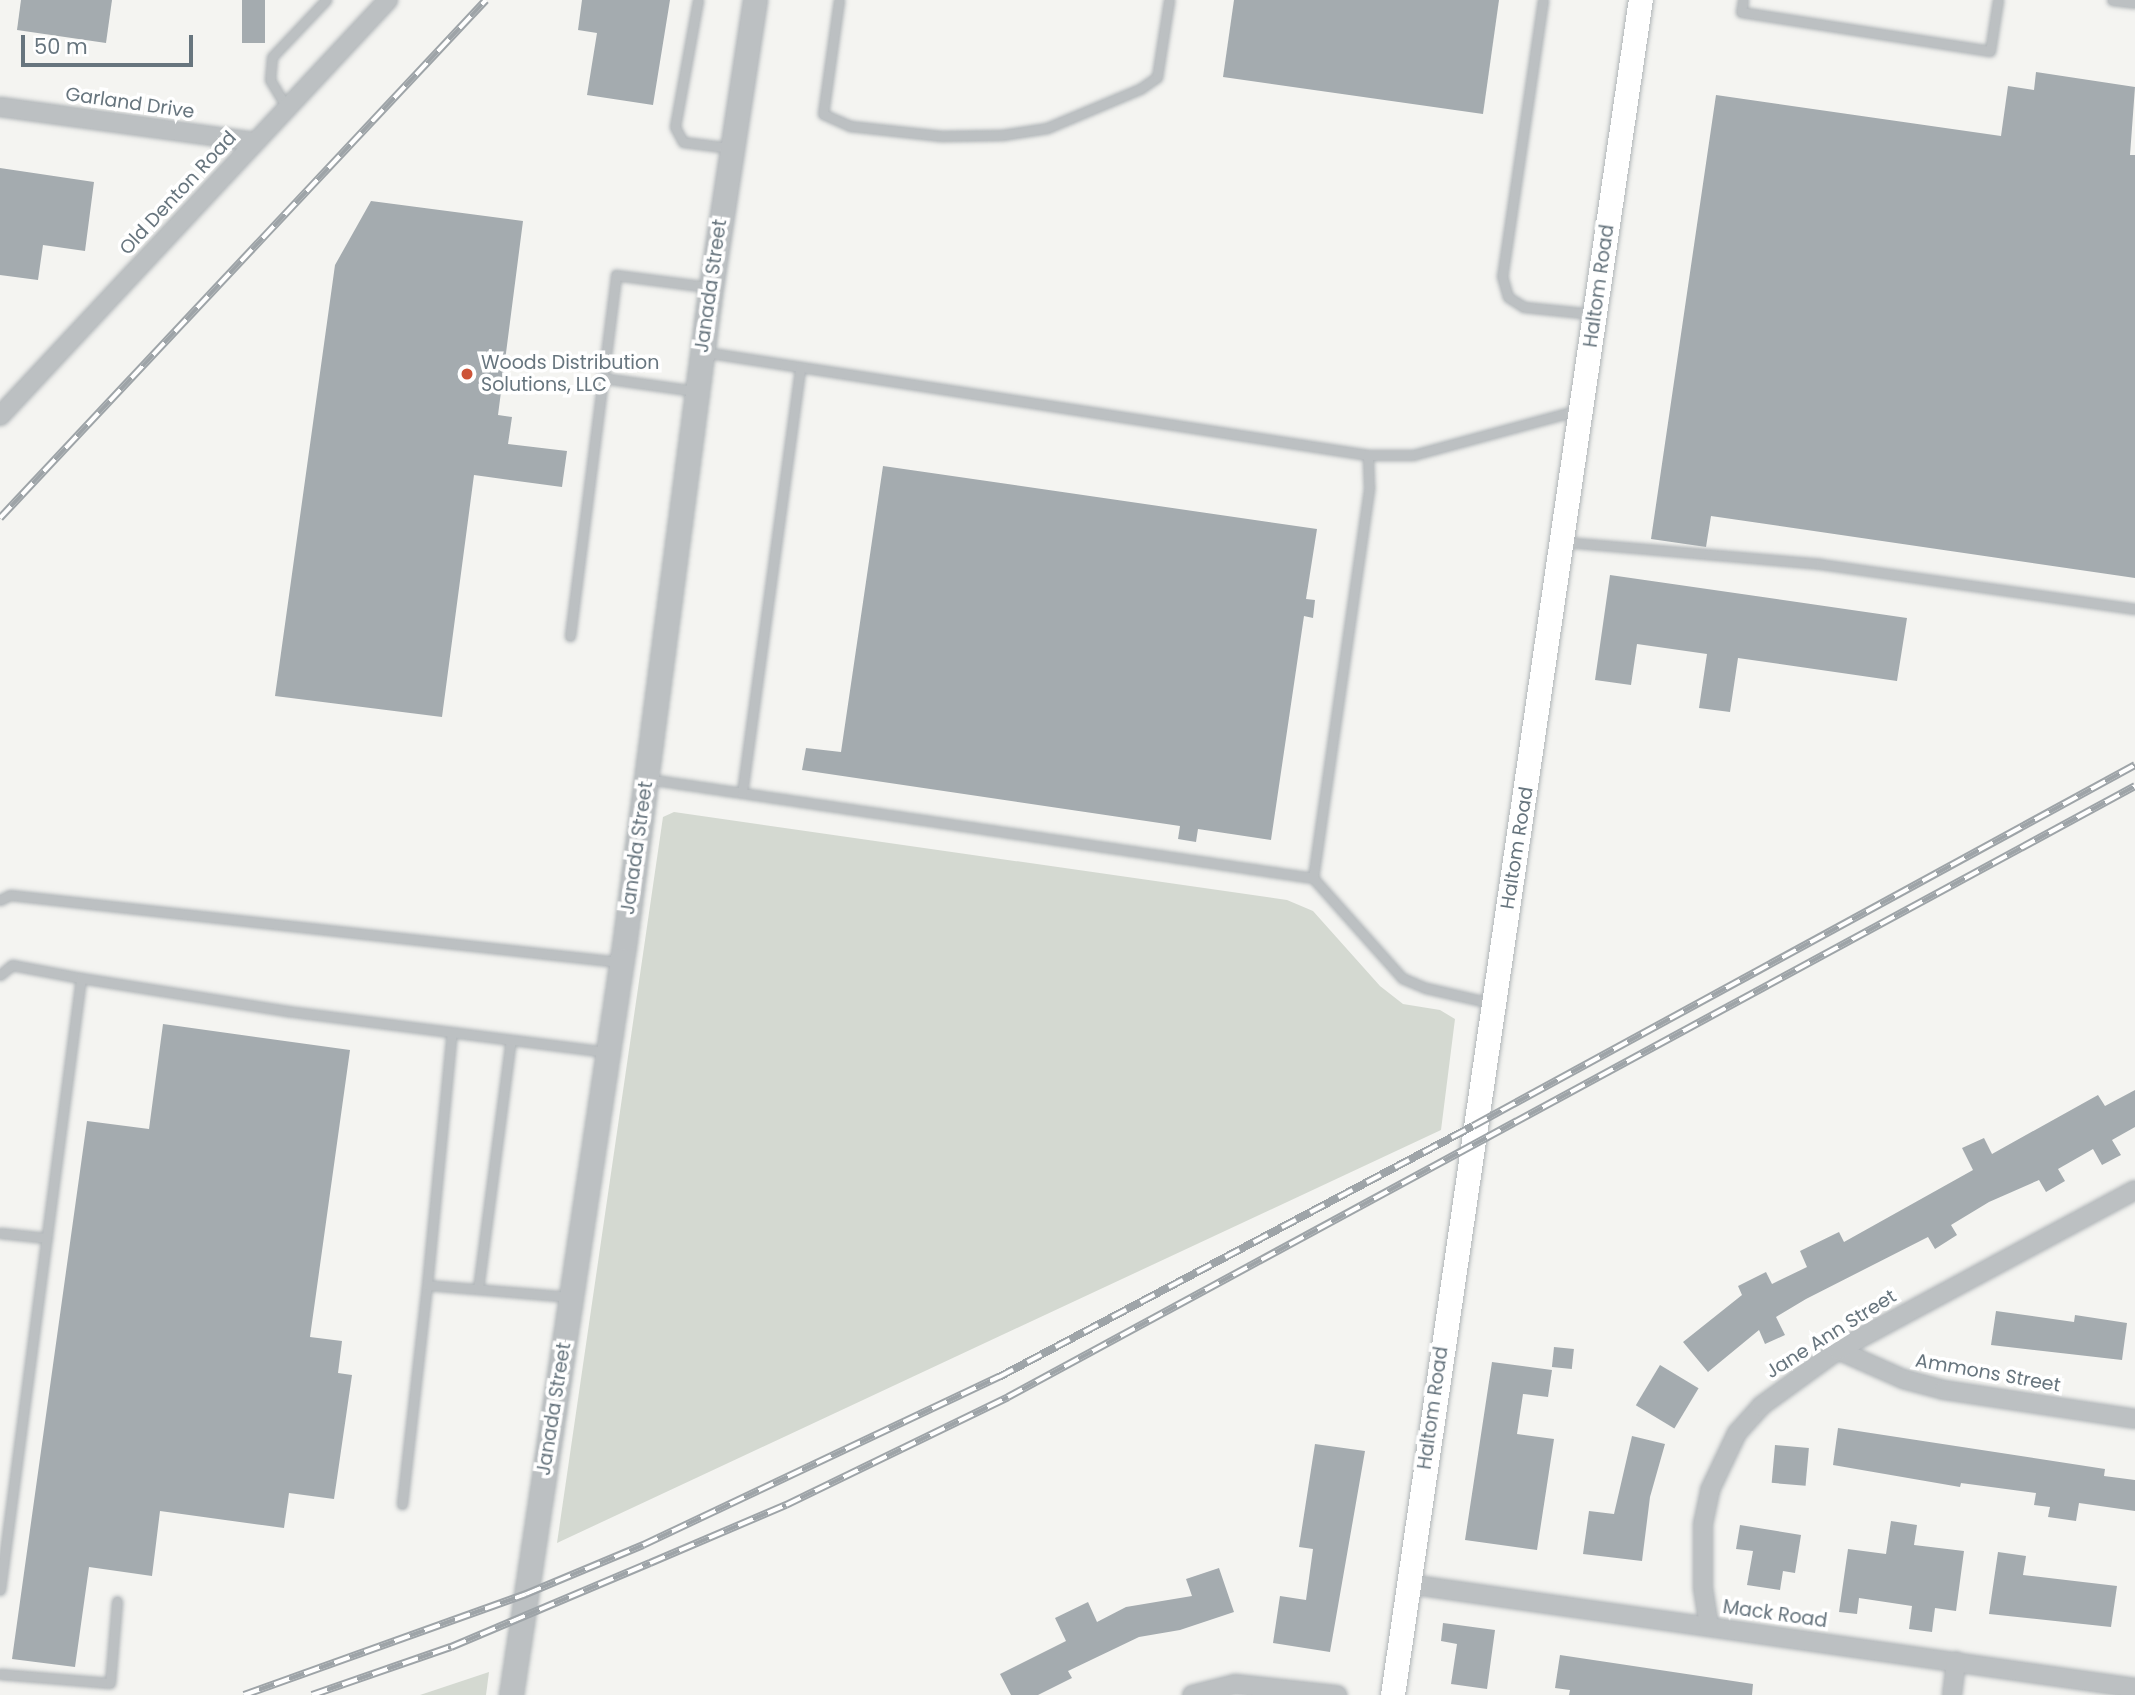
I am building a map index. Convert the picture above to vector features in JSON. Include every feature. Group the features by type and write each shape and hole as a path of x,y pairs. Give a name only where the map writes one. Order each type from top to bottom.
{"main road":[{"name":"Haltom Road","path":"1393,1695 1641,0"}],"street":[{"name":"Old Denton Road","path":"0,416 388,0"},
{"name":"Janada Street","path":"511,1695 621,962 702,352 755,0"},
{"name":"Garland Drive","path":"0,107 255,142"},
{"name":"Jane Ann Street","path":"1709,1626 1703,1588 1703,1524 1721,1460 1760,1406 1838,1350 2135,1190"},
{"name":"Ammons Street","path":"1838,1350 1903,1379 1944,1390 2135,1419"},
{"name":"Mack Road","path":"1408,1584 1956,1661 2097,1689 2135,1688"},
{"path":"1952,1695 1956,1661"},
{"path":"1192,1695 1235,1684 1337,1695"}],"lane":[{"path":"287,108 270,79 272,57 326,0"},
{"path":"698,0 675,127 683,142 731,148"},
{"path":"839,0 823,114 850,126 941,136 1002,135 1047,128 1140,89 1157,77 1169,0"},
{"path":"1543,0 1502,276 1508,297 1524,307 1595,314"},
{"path":"1743,0 1741,12 1990,51 1998,0"},
{"path":"2112,0 2135,4"},
{"path":"570,636 616,275 711,288"},
{"path":"702,352 1368,455 1413,455 1581,409"},
{"path":"742,793 800,367"},
{"path":"603,378 697,391"},
{"path":"1313,878 1369,487 1368,455"},
{"path":"1563,542 1820,564 2135,609"},
{"path":"646,778 1313,878 1402,978 1426,988 1493,1003"},
{"path":"0,900 9,895 621,962"},
{"path":"0,975 12,965 81,978 608,1052"},
{"path":"0,1590 81,978"},
{"path":"402,1504 452,1032"},
{"path":"478,1289 511,1040"},
{"path":"0,1233 47,1238"},
{"path":"427,1285 571,1298"},
{"path":"0,1674 110,1682 117,1601"}],"shaded area":[{"path":"674,812 1287,900 1313,911 1380,986 1403,1004 1440,1010 1455,1019 1441,1130 557,1543 663,817"},
{"path":"489,1672 486,1695 420,1695"}],"building":[{"path":"21,0 112,0 106,43 17,30"},
{"path":"242,0 265,0 265,43 242,43"},
{"path":"582,0 670,0 653,105 587,95 597,33 578,30"},
{"path":"1234,0 1499,0 1483,114 1223,77"},
{"path":"2036,72 2135,87 2130,155 2135,155 2135,578 1711,516 1706,547 1651,539 1716,95 2001,136 2008,86 2034,90"},
{"path":"0,168 94,182 85,251 43,245 38,280 0,275"},
{"path":"371,201 523,221 498,415 512,417 508,444 567,451 562,487 474,475 442,717 275,696 335,265"},
{"path":"883,466 1317,529 1306,599 1315,600 1313,618 1304,616 1271,840 1198,829 1196,842 1178,839 1180,826 802,770 806,748 841,752"},
{"path":"1610,575 1907,618 1897,681 1738,658 1730,712 1699,708 1707,654 1637,644 1631,685 1595,680"},
{"path":"163,1024 350,1050 310,1337 342,1341 338,1373 352,1375 334,1499 289,1493 284,1528 160,1511 152,1576 89,1567 75,1667 12,1659 87,1121 149,1129"},
{"path":"2135,1090 2135,1127 2112,1140 2121,1155 2102,1165 2093,1149 2058,1169 2065,1181 2046,1192 2039,1180 1989,1202 1951,1225 1957,1235 1935,1249 1928,1237 1806,1299 1776,1317 1785,1335 1765,1344 1759,1330 1708,1372 1683,1342 1742,1295 1738,1286 1766,1272 1772,1284 1807,1267 1800,1251 1839,1232 1844,1242 1973,1170 1962,1148 1984,1138 1992,1154 2098,1095 2105,1106"},
{"path":"1996,1311 2074,1322 2075,1315 2127,1323 2122,1360 1991,1345"},
{"path":"1554,1347 1574,1349 1572,1369 1552,1367"},
{"path":"1492,1362 1552,1370 1548,1397 1523,1394 1517,1434 1554,1439 1537,1550 1465,1540"},
{"path":"1660,1365 1699,1388 1674,1428 1636,1405"},
{"path":"1838,1428 2105,1469 2104,1476 2135,1480 2135,1511 2079,1503 2076,1521 2048,1517 2050,1507 2034,1505 2036,1493 1961,1483 1960,1487 1833,1465"},
{"path":"1632,1436 1665,1444 1650,1497 1642,1561 1583,1554 1589,1511 1614,1514"},
{"path":"1315,1444 1365,1451 1330,1652 1273,1643 1280,1596 1306,1600 1313,1549 1299,1547"},
{"path":"1775,1445 1809,1448 1806,1486 1772,1483"},
{"path":"1891,1521 1917,1525 1914,1545 1964,1551 1956,1611 1935,1608 1932,1632 1909,1629 1912,1606 1859,1598 1857,1614 1839,1612 1848,1549 1886,1554"},
{"path":"1740,1525 1801,1535 1795,1573 1783,1571 1780,1590 1747,1585 1753,1551 1736,1549"},
{"path":"1998,1552 2026,1556 2023,1575 2117,1586 2111,1627 1989,1614"},
{"path":"1219,1568 1234,1612 1180,1630 1139,1637 1068,1671 1072,1678 1038,1695 1011,1695 1000,1674 1066,1641 1055,1618 1088,1602 1097,1622 1126,1607 1192,1596 1186,1579"},
{"path":"1443,1623 1495,1630 1487,1689 1451,1684 1457,1644 1441,1641"},
{"path":"1560,1655 1753,1684 1752,1695 1569,1695 1570,1690 1555,1688"}],"railway":[{"path":"0,518 486,0"},
{"path":"244,1695 526,1594 643,1545 999,1377 1473,1126 2135,765"},
{"path":"312,1695 451,1647 786,1505 1008,1397 2135,786"}],"place":[{"name":"Woods Distribution Solutions, LLC","path":"467,374"}]}
